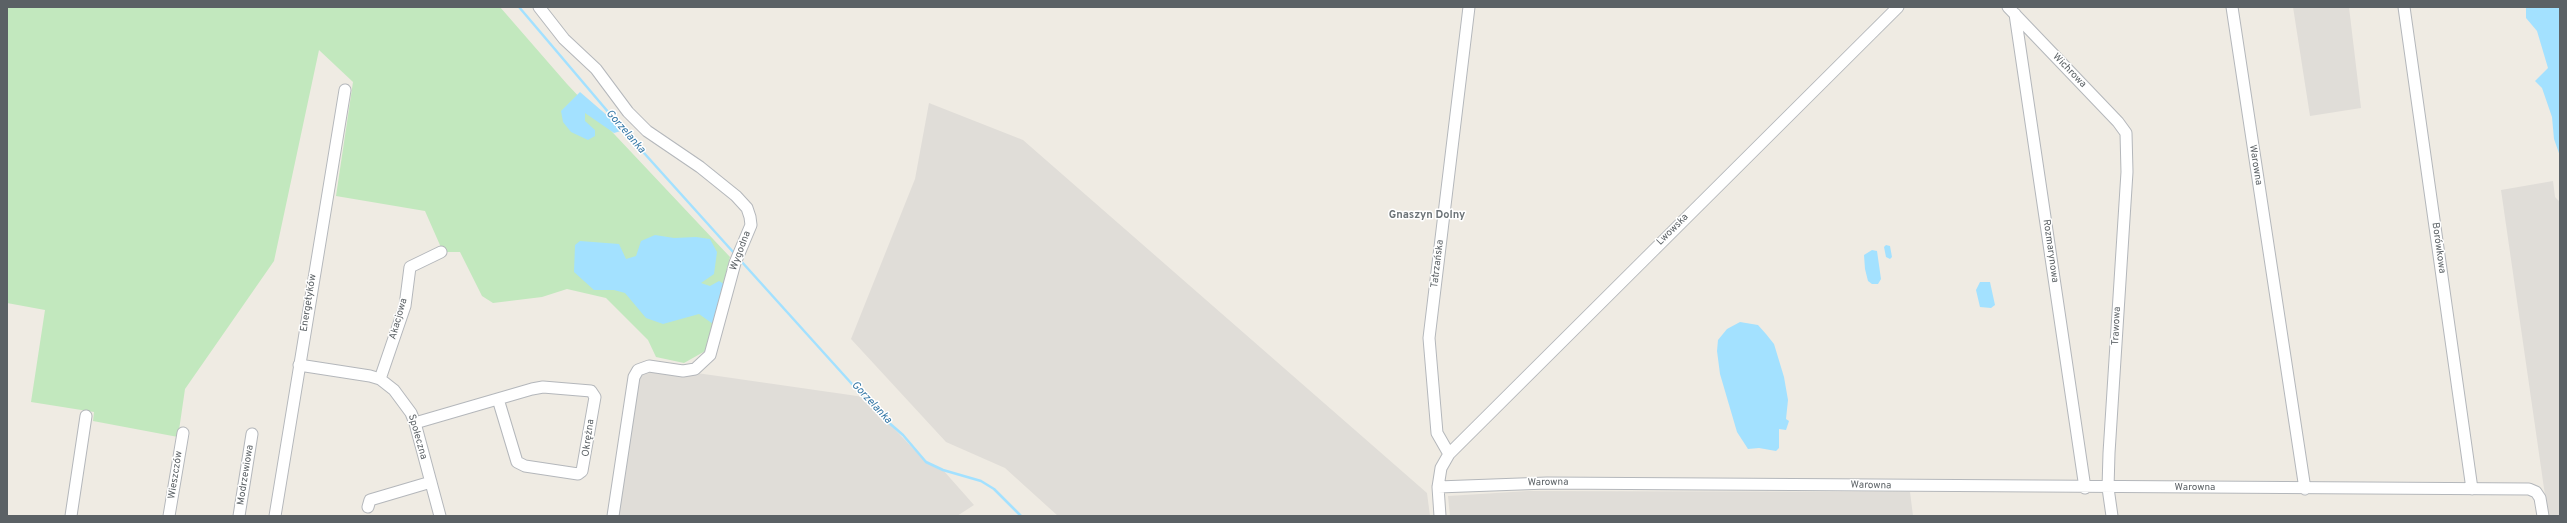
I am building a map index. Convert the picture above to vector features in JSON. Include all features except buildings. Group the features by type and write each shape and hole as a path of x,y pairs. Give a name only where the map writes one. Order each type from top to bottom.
{"street":[{"name":"Wygodna","path":"539,7 564,39 596,69 628,112 652,135 700,168 736,196 747,208 750,216 751,225 735,263 710,355 695,369 683,371 649,366 638,370 634,377 613,516"},
{"name":"Tatrzańska","path":"1449,454 1437,433 1429,338 1469,7"},
{"name":"Lwowska","path":"1449,454 1898,7"},
{"name":"Warowna","path":"2232,7 2305,489"},
{"name":"Borówkowa","path":"2404,7 2472,489"},
{"name":"Wichrowa","path":"2012,11 2118,122 2126,137"},
{"name":"Rozmarynowa","path":"2012,11 2085,488"},
{"name":"Energetyków","path":"275,516 345,90"},
{"name":"Trawowa","path":"2112,516 2108,488 2127,172 2126,137"},
{"name":"Akacjowa","path":"380,379 404,306 410,267 441,252"},
{"path":"299,365 380,379"},
{"name":"Społeczna","path":"380,379 403,399 415,423 440,516"},
{"name":"Okrężna","path":"415,423 498,399 543,387 554,386 594,393 582,471 578,474 525,466 517,462 498,399"},
{"path":"71,516 86,416"},
{"name":"Wieszczów","path":"170,516 183,433"},
{"name":"Modrzewiowa","path":"239,516 252,434"},
{"path":"1440,516 1438,487 1441,468 1449,454"},
{"path":"368,507 370,500 430,482"},
{"name":"Warowna","path":"1438,487 1555,483 2085,488 2529,489 2536,492 2540,498 2543,516"}],"shaded area":[{"path":"2293,7 2349,7 2361,108 2310,116"},
{"path":"929,103 1023,140 1427,493 1430,516 1058,516 1005,468 946,442 851,339 915,179"},
{"path":"2553,181 2555,197 2560,202 2560,516 2548,516 2501,190"},
{"path":"638,370 683,371 864,397 926,462 943,470 974,505 957,516 613,516"},
{"path":"1528,491 1910,492 1913,516 1450,516 1448,496"}],"green space":[{"path":"7,7 500,7 567,84 730,257 707,350 684,363 656,357 648,340 606,298 567,289 542,297 493,303 482,296 460,252 443,252 425,211 336,196 353,82 319,50 274,261 185,389 178,437 93,421 94,412 31,402 45,310 7,303"}],"water":[{"path":"2526,7 2560,7 2560,156 2554,139 2552,117 2542,88 2535,81 2548,68 2537,31 2526,18"},
{"path":"580,92 609,117 621,131 614,133 585,113 585,121 595,130 595,136 588,140 571,132 563,122 561,111"},
{"path":"655,235 674,238 696,237 710,239 717,252 714,274 701,283 710,286 719,281 724,284 713,324 699,314 663,324 646,318 625,293 614,290 594,290 574,272 575,245 580,241 619,244 626,259 636,256 641,241"},
{"path":"1886,245 1890,246 1892,257 1890,259 1886,257 1884,247"},
{"path":"1872,250 1877,251 1881,279 1878,284 1872,284 1868,281 1865,269 1864,255"},
{"path":"1980,282 1990,282 1995,305 1991,308 1980,307 1976,290"},
{"path":"1740,322 1758,325 1774,344 1784,377 1788,400 1786,419 1789,421 1786,430 1779,429 1779,448 1776,451 1759,448 1748,449 1737,432 1720,374 1717,351 1718,340 1727,329"}],"waterway":[{"name":"Gorzelanka","path":"519,7 626,133 734,253"},
{"name":"Gorzelanka","path":"741,261 879,414 903,435 926,462 943,470 981,481 994,489 1021,516"}],"district":[{"name":"Gnaszyn Dolny","path":"1427,216"}]}
